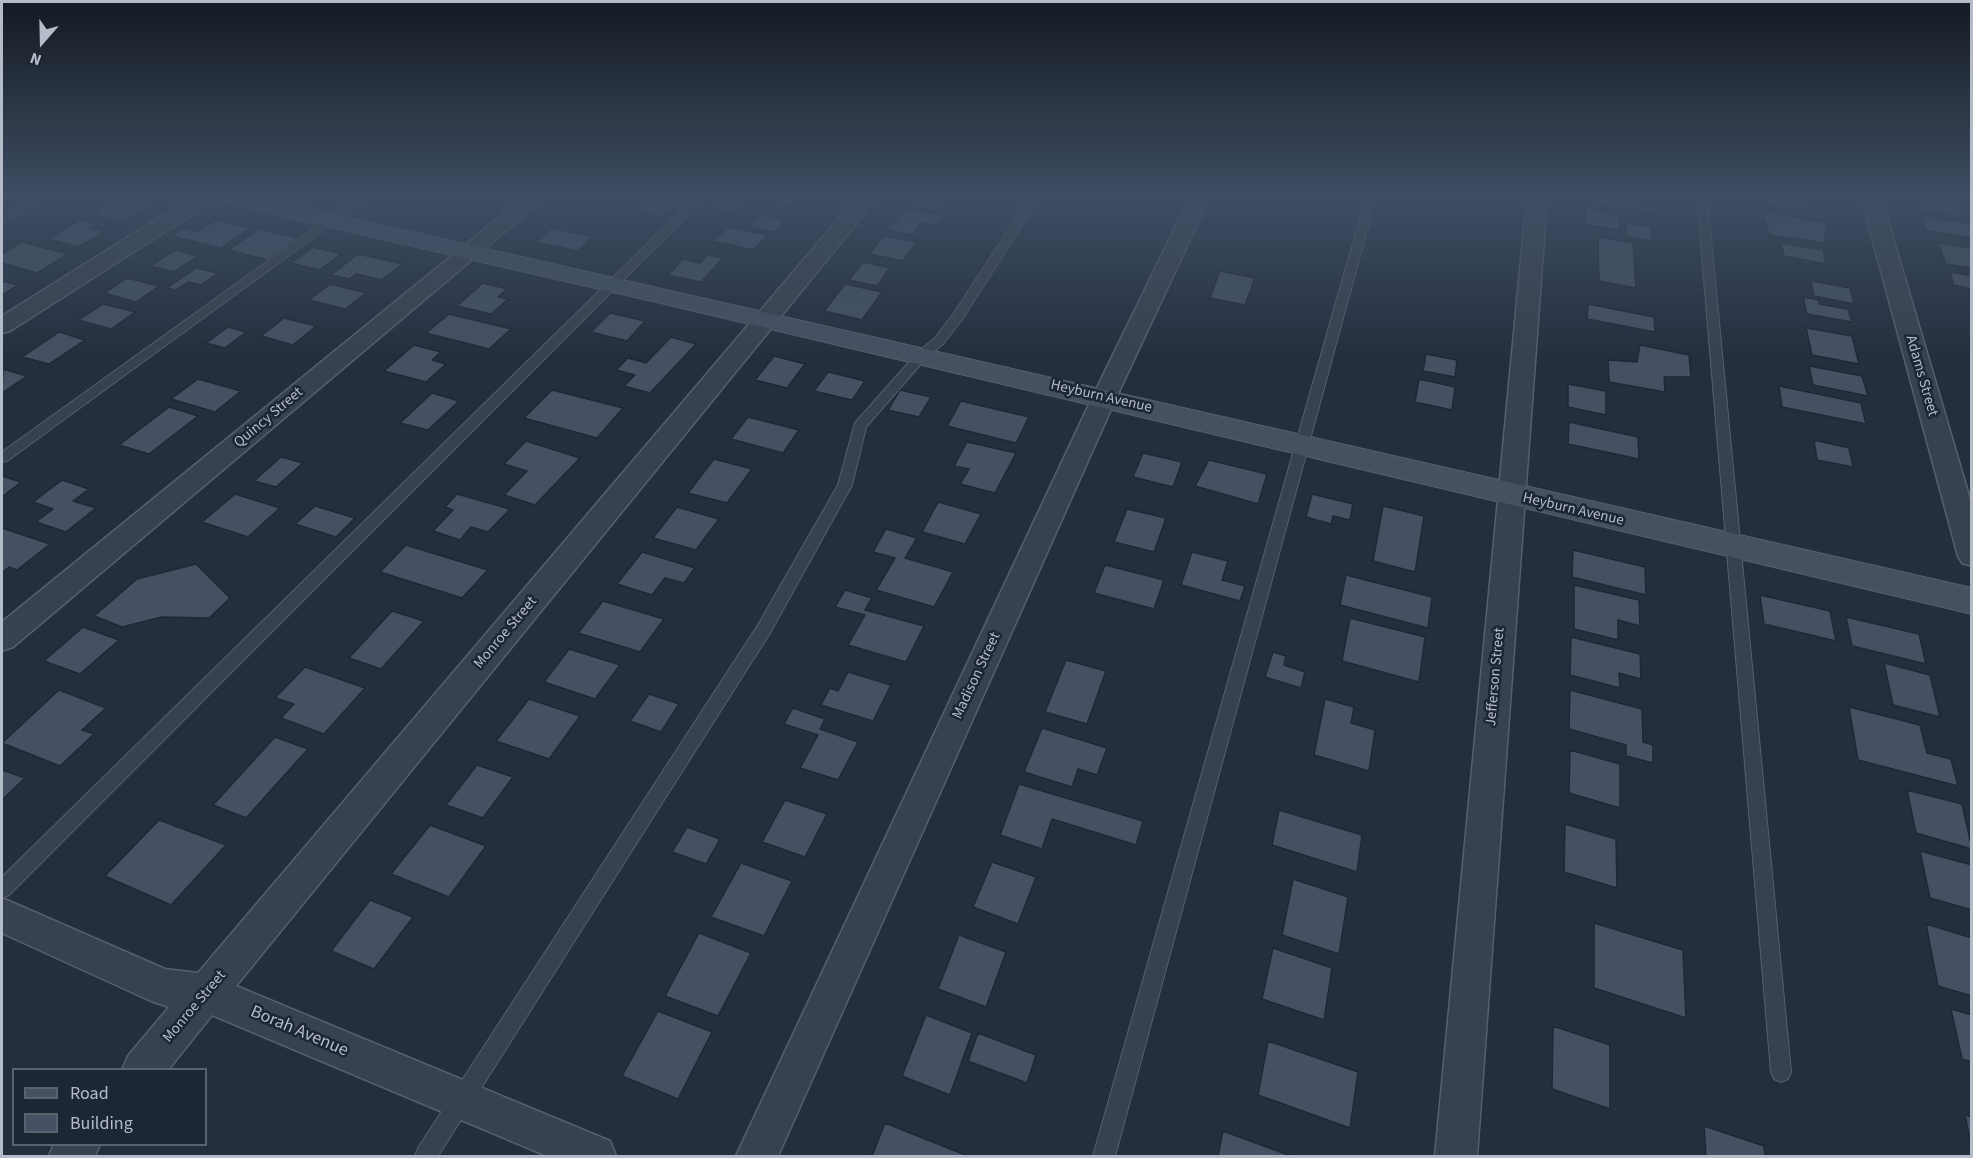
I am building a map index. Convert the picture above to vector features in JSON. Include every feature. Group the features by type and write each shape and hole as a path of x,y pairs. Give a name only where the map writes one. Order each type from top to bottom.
{"street":[{"path":"2,326 121,251"},
{"name":"Heyburn Avenue","path":"465,251 768,319 1511,496 1971,601"},
{"name":"Monroe Street","path":"144,1068 824,251"},
{"name":"Madison Street","path":"758,1156 1104,398 1174,251"},
{"name":"Jefferson Street","path":"1456,1156 1532,251"},
{"name":"Adams Street","path":"1886,251 1971,556"},
{"name":"Quincy Street","path":"2,639 469,252"},
{"name":"Borah Avenue","path":"2,915 164,988 206,993 594,1156"}],"lane":[{"path":"2,458 289,251"},
{"path":"2,889 646,251"},
{"path":"426,1156 764,629 845,485 860,426 922,355 939,341 959,315 1000,251"},
{"path":"1104,1156 1356,251"},
{"path":"1707,251 1780,1072"}],"building":[{"path":"7,251 57,251 68,254 37,273 2,263 2,254"},
{"path":"173,251 198,256 174,272 151,266"},
{"path":"232,251 280,251 268,260"},
{"path":"307,251 329,251 341,254 319,270 291,263"},
{"path":"871,251 910,251 903,261 869,254"},
{"path":"1598,251 1634,251 1636,288 1599,281"},
{"path":"1783,251 1823,251 1826,264 1784,256"},
{"path":"1941,251 1972,251 1972,268 1946,264"},
{"path":"358,254 402,264 382,280 356,274 349,279 331,275"},
{"path":"708,255 723,258 701,282 668,275 683,259 700,263"},
{"path":"863,262 890,268 877,286 849,280"},
{"path":"196,268 218,273 201,285 188,282 176,290 167,288"},
{"path":"1220,271 1255,278 1245,305 1210,298"},
{"path":"1950,272 1972,276 1972,289 1954,285"},
{"path":"127,278 159,286 136,302 104,293"},
{"path":"2,281 18,285 2,295"},
{"path":"1811,281 1850,288 1854,304 1814,296"},
{"path":"483,283 507,289 498,297 508,299 491,314 457,306"},
{"path":"330,284 366,293 345,309 309,300"},
{"path":"845,284 882,292 862,320 824,311"},
{"path":"1803,297 1819,300 1819,304 1848,309 1852,322 1807,314"},
{"path":"103,304 135,312 111,329 78,320"},
{"path":"1588,304 1654,317 1655,332 1587,319"},
{"path":"610,313 645,321 627,341 591,332"},
{"path":"449,314 511,329 489,349 426,333"},
{"path":"284,318 316,326 293,345 261,336"},
{"path":"228,327 246,332 225,348 206,343"},
{"path":"1806,328 1852,336 1859,364 1812,355"},
{"path":"59,332 85,340 49,364 22,357"},
{"path":"671,337 696,344 650,393 624,386 635,375 616,370 628,358 646,363"},
{"path":"414,345 441,352 432,360 446,364 426,382 384,371"},
{"path":"1640,345 1689,355 1691,377 1664,377 1665,392 1609,382 1608,360 1637,362"},
{"path":"1426,354 1457,360 1455,377 1423,371"},
{"path":"774,356 805,364 787,388 755,380"},
{"path":"1809,366 1862,376 1868,396 1813,385"},
{"path":"3,369 27,376 2,393"},
{"path":"828,372 865,381 852,400 814,391"},
{"path":"198,379 241,391 215,412 171,399"},
{"path":"1419,379 1455,387 1452,410 1415,402"},
{"path":"1568,384 1606,391 1606,415 1568,407"},
{"path":"1779,386 1861,403 1866,424 1782,407"},
{"path":"552,390 623,408 597,438 524,418"},
{"path":"900,390 931,397 919,417 888,410"},
{"path":"432,393 459,401 428,430 400,423"},
{"path":"961,401 1029,417 1016,443 947,426"},
{"path":"169,407 198,416 149,454 119,445"},
{"path":"748,417 799,430 783,453 731,439"},
{"path":"1569,422 1638,437 1639,459 1568,444"},
{"path":"1814,440 1849,448 1853,467 1817,460"},
{"path":"526,441 580,458 535,505 504,495 527,471 504,464"},
{"path":"967,442 1016,453 995,493 960,484 969,469 954,466"},
{"path":"1143,453 1182,462 1173,487 1133,477"},
{"path":"281,457 303,463 276,487 254,481"},
{"path":"714,459 752,469 727,503 688,493"},
{"path":"1209,460 1267,474 1258,504 1195,486"},
{"path":"2,476 21,482 2,497"},
{"path":"62,480 89,489 73,501 96,508 66,532 36,522 53,509 33,502"},
{"path":"235,494 280,508 248,537 202,522"},
{"path":"457,494 510,509 488,532 471,527 460,540 433,531 453,510 445,507"},
{"path":"1312,494 1353,504 1350,520 1333,516 1331,524 1306,517"},
{"path":"938,502 981,514 965,544 922,532"},
{"path":"315,506 355,518 336,537 295,524"},
{"path":"1383,506 1424,516 1415,572 1373,561"},
{"path":"677,507 719,519 696,550 653,538"},
{"path":"1127,509 1166,518 1154,552 1114,542"},
{"path":"2,528 50,544 17,570 9,567 2,573"},
{"path":"886,529 917,538 905,558 953,572 934,607 876,590 895,558 873,552"},
{"path":"406,545 488,570 462,598 380,572"},
{"path":"1573,550 1645,567 1646,595 1572,577"},
{"path":"642,552 695,568 684,583 665,578 652,595 617,584"},
{"path":"1192,552 1228,561 1222,580 1245,586 1240,601 1181,585"},
{"path":"196,564 230,598 209,618 162,617 122,627 94,616 137,579"},
{"path":"1105,565 1164,580 1154,609 1094,593"},
{"path":"1346,575 1432,597 1428,628 1340,605"},
{"path":"1574,585 1639,600 1640,626 1618,620 1618,640 1574,629"},
{"path":"845,590 872,598 865,610 924,626 906,662 848,645 865,615 835,607"},
{"path":"1760,595 1830,611 1836,641 1764,624"},
{"path":"603,601 664,619 640,652 578,633"},
{"path":"392,611 424,621 381,669 349,658"},
{"path":"1846,617 1919,634 1926,664 1852,646"},
{"path":"1350,618 1425,637 1419,682 1342,661"},
{"path":"83,627 119,640 80,674 44,661"},
{"path":"1571,637 1640,654 1641,679 1619,673 1620,688 1570,675"},
{"path":"569,649 620,665 595,699 544,682"},
{"path":"1273,652 1286,656 1284,665 1305,672 1301,688 1265,677"},
{"path":"1066,660 1106,671 1087,724 1045,712"},
{"path":"1884,663 1930,675 1940,717 1893,705"},
{"path":"305,667 365,688 324,734 281,718 294,704 275,698"},
{"path":"848,672 891,685 873,721 821,705 830,688 838,691"},
{"path":"59,690 106,708 82,730 94,734 60,766 2,743"},
{"path":"1570,690 1642,709 1643,742 1653,745 1653,763 1626,756 1626,745 1569,729"},
{"path":"649,694 679,704 661,732 630,721"},
{"path":"529,699 580,716 549,759 496,741"},
{"path":"1325,699 1354,707 1351,723 1375,730 1369,771 1314,755"},
{"path":"1849,707 1920,725 1927,753 1951,759 1958,786 1858,760"},
{"path":"793,708 825,719 820,729 858,742 838,780 800,768 818,735 784,724"},
{"path":"1042,728 1107,748 1097,775 1078,769 1072,787 1024,772"},
{"path":"275,737 308,749 246,818 213,805"},
{"path":"1570,750 1620,764 1620,808 1569,793"},
{"path":"477,765 513,777 483,818 446,805"},
{"path":"2,770 25,778 2,800"},
{"path":"1019,784 1143,821 1136,845 1052,819 1042,849 1000,835"},
{"path":"1907,790 1962,804 1972,849 1916,833"},
{"path":"785,800 827,814 805,857 762,842"},
{"path":"1279,810 1362,835 1357,872 1272,845"},
{"path":"159,820 226,845 171,905 105,876"},
{"path":"1565,824 1616,839 1617,888 1564,872"},
{"path":"430,825 486,846 449,897 391,874"},
{"path":"687,827 720,839 706,864 672,852"},
{"path":"1920,851 1972,865 1972,910 1930,898"},
{"path":"992,862 1036,877 1018,924 973,907"},
{"path":"741,863 792,881 764,936 711,917"},
{"path":"1293,879 1348,897 1339,954 1282,935"},
{"path":"370,900 413,917 374,969 331,951"},
{"path":"1594,923 1683,950 1686,1018 1594,988"},
{"path":"1926,924 1972,938 1972,996 1938,986"},
{"path":"699,933 751,953 718,1016 665,996"},
{"path":"959,935 1006,952 986,1007 938,989"},
{"path":"1273,948 1332,968 1324,1020 1262,999"},
{"path":"1951,1009 1972,1015 1972,1062 1962,1059"},
{"path":"658,1011 712,1032 678,1099 622,1076"},
{"path":"926,1015 972,1033 950,1095 902,1076"},
{"path":"1553,1026 1610,1045 1610,1109 1552,1089"},
{"path":"978,1033 1036,1055 1027,1083 968,1061"},
{"path":"1268,1041 1358,1072 1350,1128 1258,1095"},
{"path":"1965,1115 1972,1117 1972,1149"},
{"path":"885,1123 968,1156 872,1156"},
{"path":"1704,1126 1764,1146 1765,1156 1706,1156"},
{"path":"1223,1131 1291,1156 1218,1156"}]}
